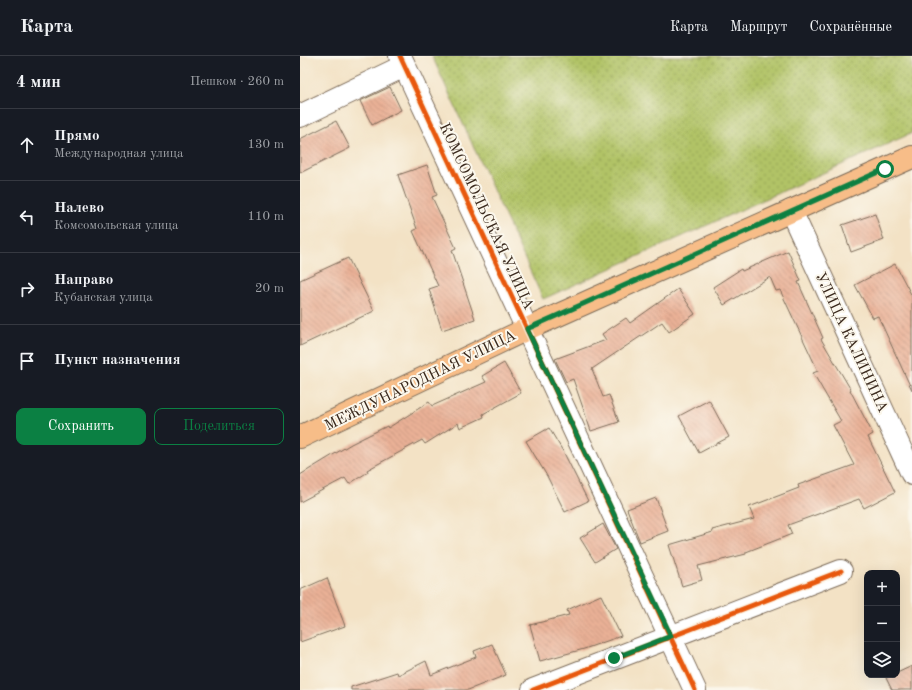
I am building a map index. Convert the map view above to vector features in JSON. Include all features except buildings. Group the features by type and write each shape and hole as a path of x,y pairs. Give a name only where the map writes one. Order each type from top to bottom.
{"main road":[{"name":"МЕЖДУНАРОДНАЯ УЛИЦА","path":"300,438 527,329 912,157"}],"street":[{"path":"300,116 402,61"},
{"name":"КОМСОМОЛЬСКАЯ УЛИЦА","path":"402,61 695,690"},
{"name":"УЛИЦА КАЛИНИНА","path":"791,211 912,474"},
{"path":"533,690 841,570"}],"green space":[{"path":"432,56 912,56 912,133 543,299"}],"cycle path":[{"path":"400,56 695,690"},
{"path":"533,690 841,571"}],"route":[{"path":"614,658 671,636 527,329 885,169"}]}
